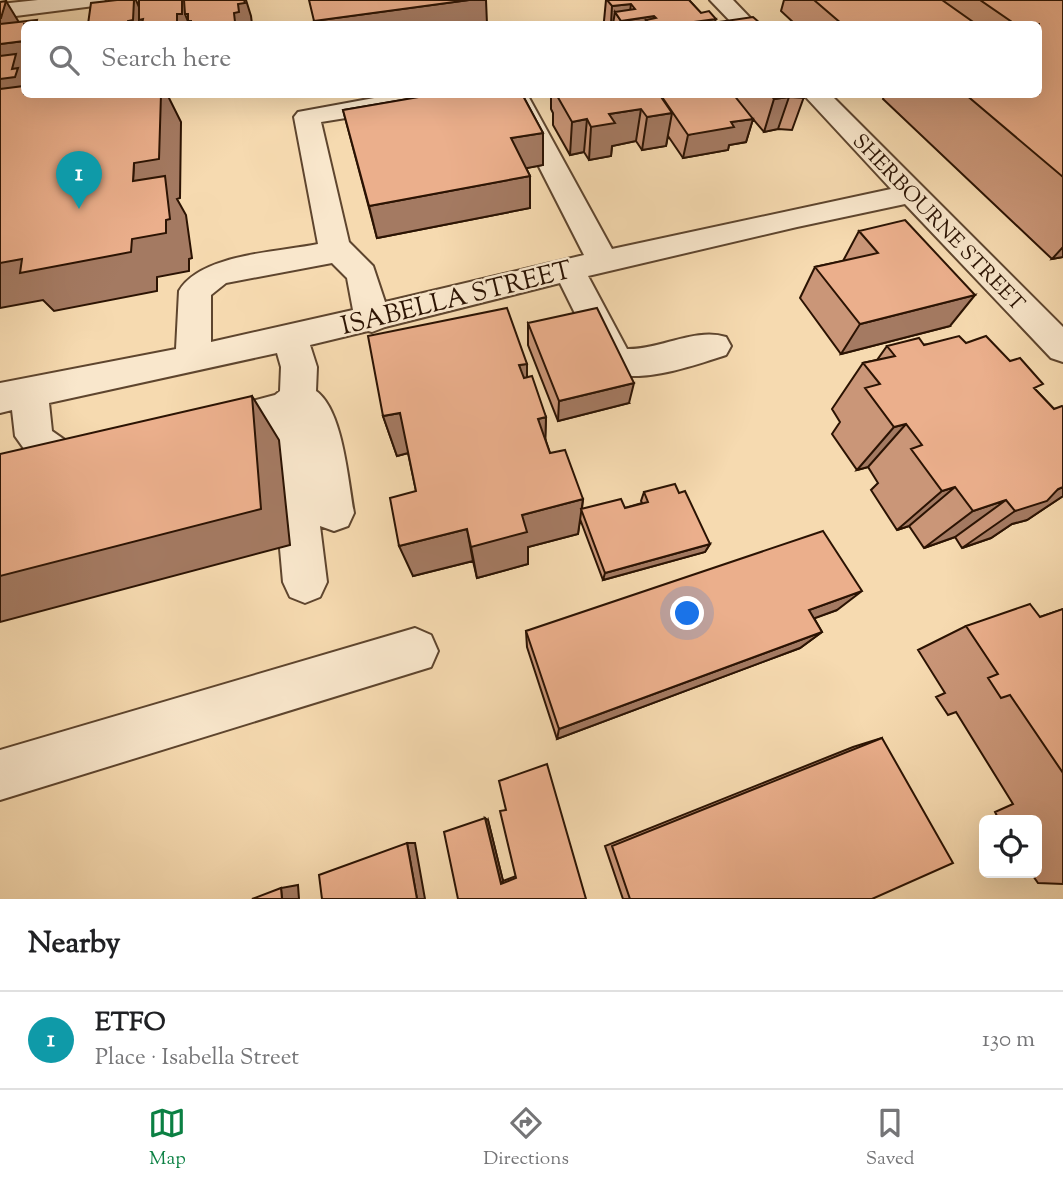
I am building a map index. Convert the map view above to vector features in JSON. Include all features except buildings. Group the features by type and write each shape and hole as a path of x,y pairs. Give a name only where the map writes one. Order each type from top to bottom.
{"street":[{"path":"0,11 94,0"},
{"path":"721,0 743,21"},
{"path":"372,320 362,274 334,246 307,117 421,98"},
{"path":"516,98 603,261"},
{"name":"SHERBOURNE STREET","path":"819,98 1063,349"},
{"name":"ISABELLA STREET","path":"15,396 372,320 720,232 912,194"},
{"path":"193,358 195,291 217,274 340,251"},
{"path":"569,269 616,362 642,363 714,346"},
{"path":"290,337 299,367 292,402 305,582"},
{"path":"15,396 39,446 68,463 120,449"},
{"path":"185,433 292,402 310,406 318,422 334,513"},
{"path":"0,775 415,651"}],"place":[{"name":"ETFO","path":"79,209"}]}
